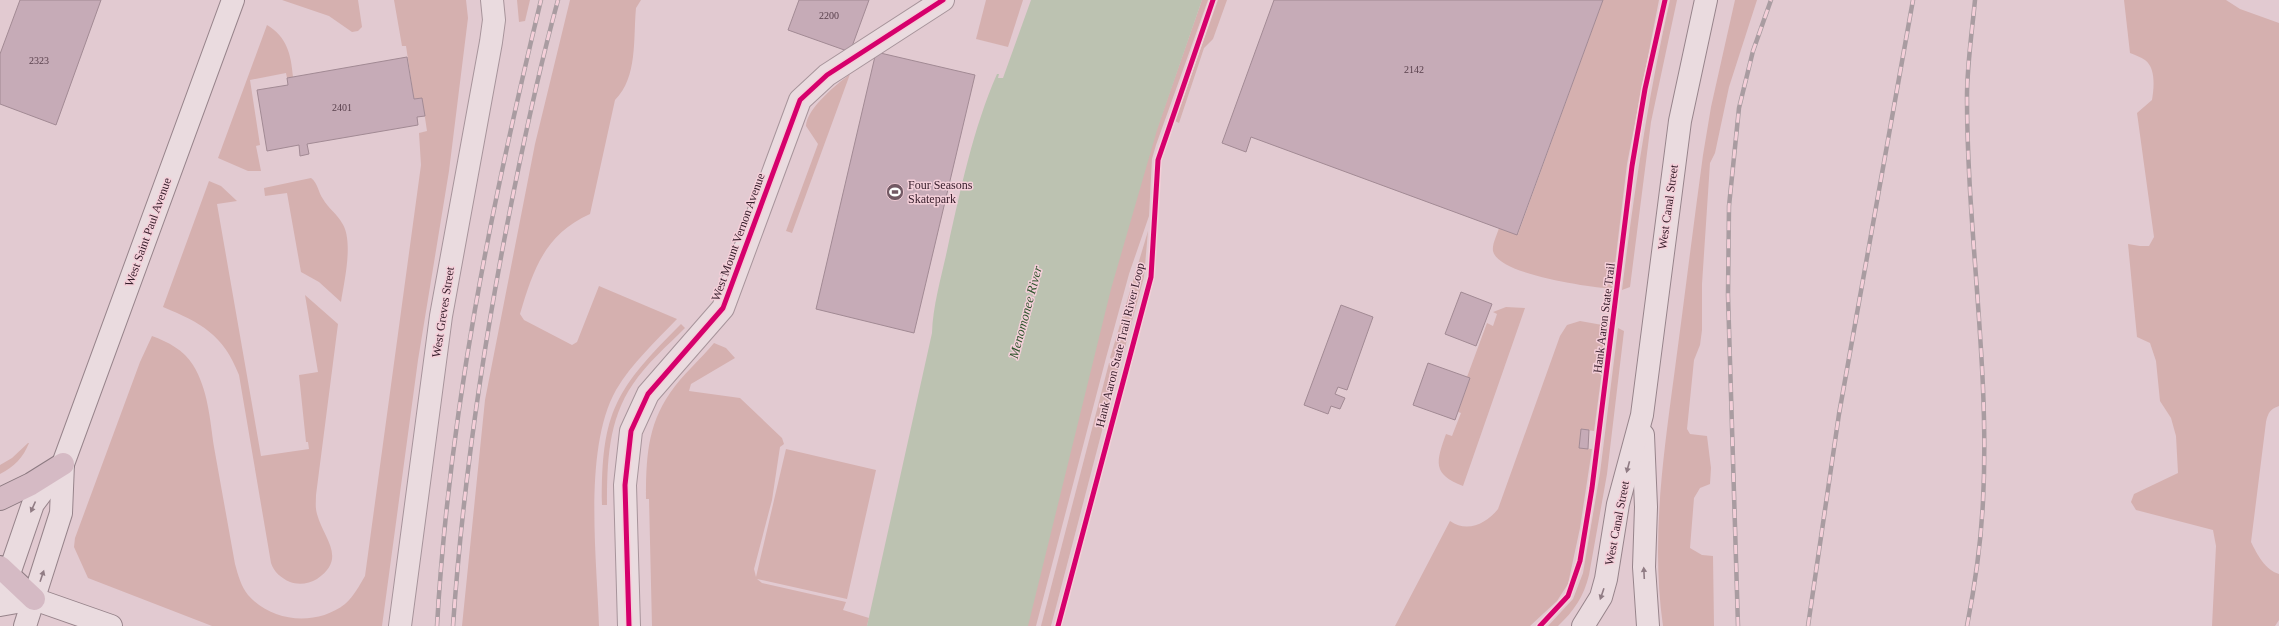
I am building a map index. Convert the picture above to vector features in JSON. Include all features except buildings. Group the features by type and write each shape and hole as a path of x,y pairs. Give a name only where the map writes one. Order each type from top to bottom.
{"highway":[{"path":"0,499 31,484 63,464"},
{"path":"5,570 34,598"}],"street":[{"name":"West Saint Paul Avenue","path":"0,600 5,570 33,504 63,464 233,0"},
{"name":"West Greves Street","path":"400,626 441,316 491,42 494,20 492,0"},
{"name":"West Mount Vernon Avenue","path":"629,626 625,486 630,431 638,412 648,394 662,376 723,308 800,100 827,75 943,0"},
{"name":"West Canal Street","path":"1583,626 1601,597 1606,579 1618,504 1642,416 1679,128 1706,0"},
{"name":"West Canal Street","path":"1642,416 1646,507 1644,567 1648,626"},
{"name":"West Saint Paul Avenue","path":"25,626 61,513 63,464"},
{"path":"0,605 34,598 111,626"}],"shaded area":[{"path":"282,0 358,0 362,27 358,31 352,32 329,16"},
{"path":"394,0 466,0 468,18 449,171 418,360 382,626 212,626 88,578 74,547 75,538 140,362 152,336 170,344 185,355 193,365 202,384 208,405 235,564 242,584 248,595 269,611 282,616 308,618 321,616 334,611 345,604 354,594 365,576 421,165 419,133 427,131 422,98 414,99 406,46 402,46"},
{"path":"517,0 530,0 525,21 519,22"},
{"path":"570,0 641,0 636,8 633,57 628,80 615,100 590,214 575,222 562,232 543,255 530,283 520,314 524,320 572,345 577,342 599,286 677,319 622,380 606,414 599,442 594,505 599,626 462,626 485,400 535,144"},
{"path":"986,0 1023,0 1008,47 976,39"},
{"path":"1202,0 1208,0 1152,159 1149,216 1129,274 1036,626 1009,626 1091,317"},
{"path":"1218,0 1227,0 1213,39 1204,48 1179,123 1175,121"},
{"path":"1603,0 1659,0 1627,164 1612,289 1585,286 1527,273 1511,267 1499,259 1493,251 1494,242 1499,228 1518,234"},
{"path":"1670,0 1677,0 1651,122 1630,287 1622,290 1642,145"},
{"path":"1735,0 1757,0 1729,87 1715,153 1710,163 1702,284 1702,330 1700,345 1694,360 1687,429 1690,434 1707,436 1711,468 1710,484 1700,488 1694,498 1690,548 1702,555 1713,556 1714,626 1663,626 1658,563 1658,532 1666,438 1703,155 1711,107"},
{"path":"2124,0 2226,0 2240,9 2279,23 2279,406 2273,408 2266,422 2251,542 2266,565 2274,572 2279,574 2279,620 2275,626 2212,626 2216,546 2213,530 2136,510 2131,502 2134,494 2178,473 2176,436 2171,418 2160,401 2156,361 2150,343 2137,337 2128,244 2149,246 2154,237 2137,113 2152,100 2153,73 2149,64 2145,60 2130,53"},
{"path":"267,25 279,35 287,47 293,77 287,78 286,73 250,80 260,145 256,146 261,171 248,171 218,158"},
{"path":"850,74 792,233 786,231 818,144 806,126 808,119 811,112 823,97"},
{"path":"311,178 315,182 321,196 340,220 346,231 348,251 341,302 319,282 301,272 287,193 265,196 264,188"},
{"path":"209,181 221,186 237,201 217,204 261,456 309,449 308,442 306,442 299,375 318,372 305,295 338,324 316,495 317,514 331,548 332,556 331,563 326,571 314,581 304,584 296,584 281,577 271,563 239,375 233,361 226,349 218,340 200,325 163,307"},
{"path":"1148,231 1144,277 1121,362 1110,358"},
{"path":"1506,307 1525,308 1463,486 1446,477 1441,472 1439,466 1440,452 1446,434 1452,436 1461,413 1458,412 1470,378 1467,377 1487,323 1493,326 1497,314 1493,312"},
{"path":"1580,321 1608,326 1594,431 1581,429 1579,448 1592,449 1580,528 1568,584 1557,601 1530,626 1395,626 1450,521 1456,525 1476,525 1488,519 1498,509 1560,336 1567,325"},
{"path":"681,324 685,328 644,369 633,384 618,412 609,458 607,505 602,505 602,473 605,446 609,424 617,404 627,385 641,366"},
{"path":"1618,328 1624,331 1607,474 1589,575 1578,603 1569,615 1558,626 1548,626 1573,599 1583,573 1600,473"},
{"path":"714,343 726,348 735,358 691,384 689,391 740,398 782,438 784,444 780,447 772,500 754,569 756,577 786,449 876,470 847,599 757,579 762,583 846,602 843,610 869,618 867,626 652,626 649,499 646,499 649,444 652,431 662,405 680,380"},
{"path":"1109,363 1119,366 1051,626 1041,626"},
{"path":"28,443 18,462 0,474 0,465 12,458"}],"water":[{"name":"Menomonee River","path":"1031,0 1202,0 1157,130 1111,289 1028,626 867,626 932,333 938,290 968,159 981,116 997,74 999,74 998,78 1003,78"}],"railway":[{"path":"437,626 451,468 462,389 489,233 505,155 541,0"},
{"path":"453,626 457,571 476,407 503,244 540,70 558,0"},
{"path":"1738,626 1728,295 1729,206 1739,108 1753,51 1771,0"},
{"path":"1808,626 1839,414 1913,0"},
{"path":"1967,626 1981,532 1984,450 1981,349 1970,198 1968,148 1967,85 1975,0"}],"cycle path":[{"path":"629,626 625,485 631,431 648,394 723,308 800,100 827,75 943,0"},
{"name":"Hank Aaron State Trail River Loop","path":"1058,626 1151,277 1158,160 1213,0"},
{"name":"Hank Aaron State Trail","path":"1540,626 1568,596 1580,561 1592,488 1632,166 1645,89 1665,0"}],"place":[{"name":"Four Seasons Skatepark","path":"895,192"}]}
